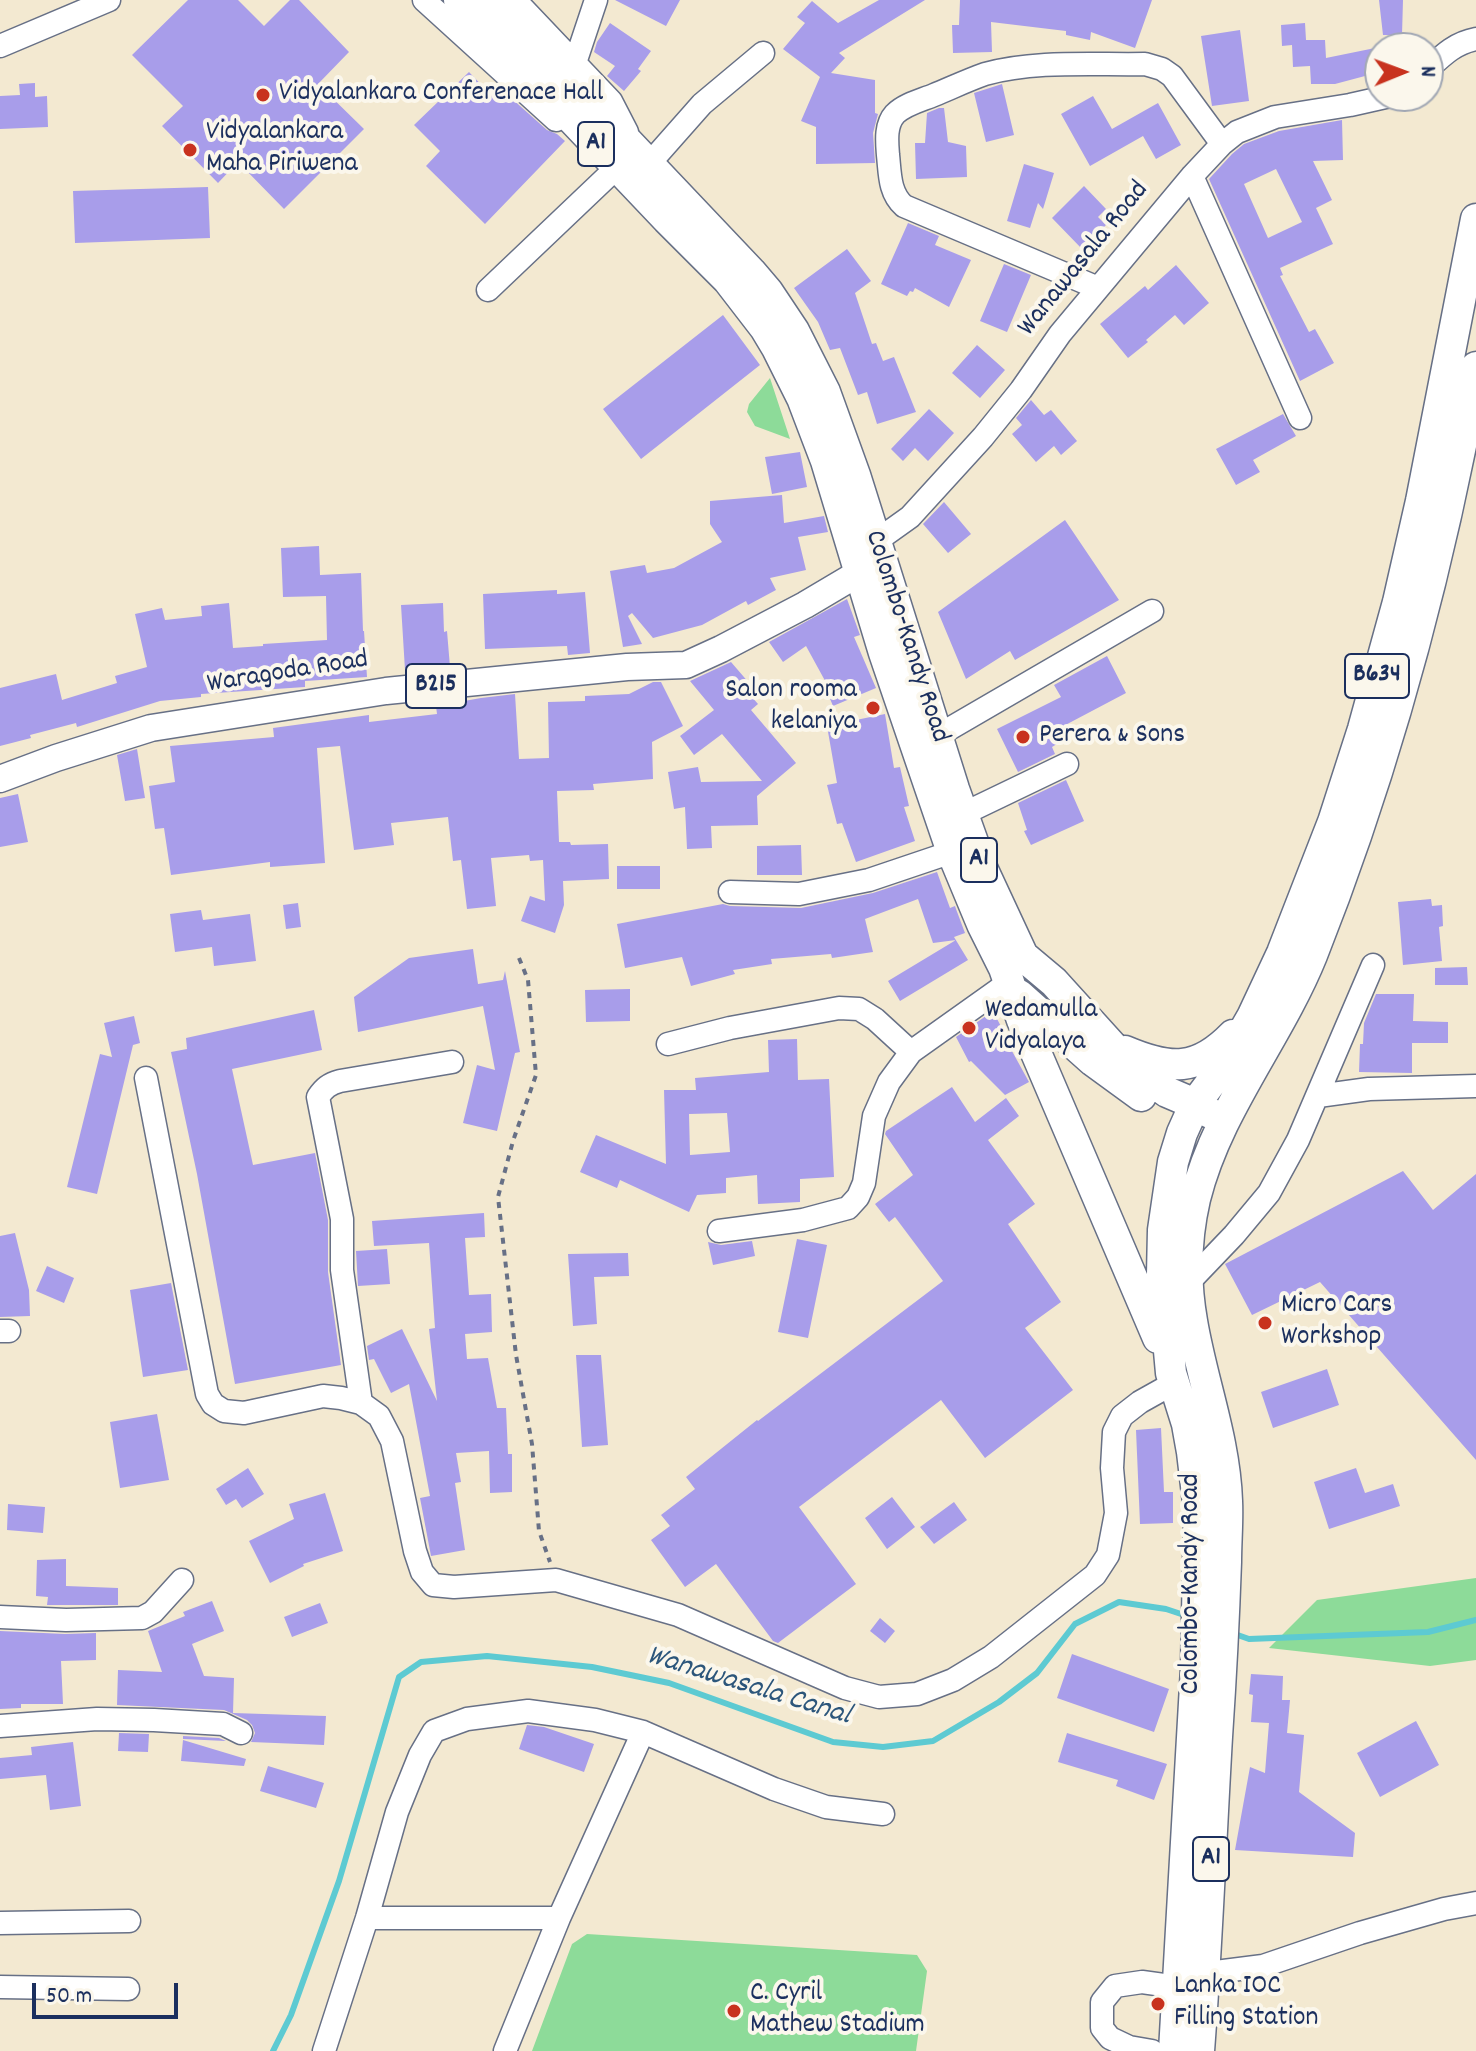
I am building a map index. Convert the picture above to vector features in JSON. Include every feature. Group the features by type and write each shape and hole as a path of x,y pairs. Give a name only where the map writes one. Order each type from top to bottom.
{"highway":[{"name":"A1","path":"459,0 560,75 648,199"},
{"name":"A1","path":"493,0 560,75 642,156"},
{"name":"Colombo-Kandy Road","path":"642,156 768,292 799,340 825,392 855,475 963,814 983,870 1023,956 1054,982 1134,1068 1218,1132 1194,1201 1187,1251 1191,1319 1219,1436 1227,1504 1211,1592 1209,1667 1187,1800 1187,1979 1199,2051"},
{"name":"Colombo-Kandy Road","path":"648,199 728,280 765,328 802,398 952,852 1010,987 1093,1061 1124,1084 1191,1114"},
{"name":"B634","path":"1191,1114 1252,1017 1282,953 1333,822 1363,729 1398,602 1421,501 1476,219"},
{"name":"B634","path":"1218,1132 1309,963 1357,833 1390,731 1432,575 1464,436 1476,367"},
{"path":"859,573 875,542"},
{"path":"1010,987 1132,1275 1172,1378"},
{"path":"1112,1046 1145,1060 1168,1065 1204,1060 1252,1017"},
{"name":"Colombo-Kandy Road","path":"1191,1114 1173,1162 1163,1230 1162,1274 1172,1378 1187,1424 1211,1592"},
{"name":"Colombo-Kandy Road","path":"1174,2051 1187,1979"}],"main road":[{"name":"Waragoda Road","path":"0,779 151,728 386,691 627,667 686,665 859,573"}],"street":[{"path":"0,46 109,0"},
{"path":"424,0 611,173 648,199"},
{"path":"515,0 560,75"},
{"path":"560,75 596,0"},
{"path":"1444,54 1462,43 1476,39"},
{"path":"642,156 763,53"},
{"path":"1098,288 904,206 892,189 887,141 889,126 895,115 906,106 986,74 1033,66 1145,64 1172,76 1222,144"},
{"name":"Wanawasala Road","path":"875,542 910,517 983,437 1060,334 1222,144 1237,132 1275,117 1364,102"},
{"path":"488,290 611,173"},
{"path":"1192,176 1300,418"},
{"path":"937,736 1152,611"},
{"path":"963,814 1067,764"},
{"path":"730,892 799,894 869,880 952,852"},
{"path":"1189,1282 1269,1193 1298,1140 1373,965"},
{"path":"719,1231 803,1220 848,1208 858,1197 864,1183 874,1116 889,1082 911,1052 1010,987"},
{"path":"668,1044 730,1028 839,1008 859,1009 875,1019 911,1052"},
{"path":"361,1403 342,1270 342,1219 318,1097 329,1084 340,1081 452,1062"},
{"path":"146,1078 207,1394 213,1404 224,1411 244,1413 323,1396 361,1403 379,1416 392,1441 415,1551 422,1572 433,1585 454,1587 556,1580 678,1615 845,1688 879,1697 917,1694 953,1680 991,1657 1095,1575 1108,1555 1116,1513 1112,1468 1114,1432 1122,1416 1172,1378"},
{"path":"1318,1096 1369,1089 1476,1086"},
{"path":"0,1617 66,1620 142,1618 153,1612 182,1580"},
{"path":"324,2051 397,1812 420,1755 434,1731 467,1719 528,1711 595,1720 643,1732 774,1789 826,1807 883,1814"},
{"path":"0,1726 97,1719 154,1720 223,1724 241,1733"},
{"path":"505,2051 559,1918 643,1732"},
{"path":"1152,2051 1129,2047 1110,2038 1102,2028 1102,2002 1115,1986 1187,1979 1263,1966 1360,1933 1476,1903"},
{"path":"367,1918 559,1918"},
{"path":"0,1923 129,1921"},
{"path":"0,1987 128,1989"}],"path":[{"path":"519,958 528,980 536,1075 498,1197 516,1355 532,1444 539,1531 556,1580"}],"green space":[{"path":"770,378 790,439 755,426 747,412 749,404"},
{"path":"1476,1578 1476,1660 1430,1666 1269,1648 1317,1600"},
{"name":"C. Cyril Mathew Stadium","path":"587,1934 917,1955 927,1971 916,2051 532,2051 572,1944"}],"building":[{"path":"188,0 238,0 264,26 290,0 299,0 349,52 318,84 364,129 284,209 238,162 218,183 162,126 183,106 132,55"},
{"path":"615,0 680,0 666,26"},
{"path":"879,0 925,0 839,53 845,58 831,73 875,80 875,113 878,114 873,133 875,163 816,164 816,127 801,121 820,77 783,49 805,23 797,17 812,1 838,23"},
{"path":"960,0 1152,0 1135,48 1091,32 1090,40 1066,35 1066,31 991,22 992,52 953,53 952,25 959,25"},
{"path":"1379,0 1403,0 1402,32 1383,32"},
{"path":"610,23 651,51 638,69 641,71 624,91 607,76 615,66 594,52"},
{"path":"1305,23 1306,40 1325,40 1326,58 1364,50 1364,76 1335,84 1311,84 1310,66 1293,67 1292,45 1282,46 1281,25"},
{"path":"1240,30 1249,101 1212,106 1201,36"},
{"path":"469,72 493,97 501,89 547,130 565,141 485,224 426,166 440,151 414,125"},
{"path":"35,83 35,97 47,96 48,127 0,129 0,96 20,95 19,84"},
{"path":"1002,84 1014,135 986,142 974,93"},
{"path":"1093,96 1112,129 1158,103 1181,145 1156,159 1143,136 1090,166 1061,114"},
{"path":"944,108 948,142 966,146 967,177 916,179 915,143 925,143 927,113"},
{"path":"1342,120 1343,160 1313,161 1332,200 1316,208 1333,244 1280,268 1283,275 1280,276 1309,332 1315,329 1334,363 1300,381 1209,179 1244,144 1279,131","holes":["1276,169 1302,222 1268,238 1244,184"]},
{"path":"1024,164 1054,173 1043,209 1038,203 1030,228 1007,221"},
{"path":"1084,186 1106,209 1098,217 1106,225 1082,249 1052,218"},
{"path":"208,187 210,238 75,243 73,191"},
{"path":"908,223 939,236 935,245 971,260 949,307 915,288 907,296 881,284"},
{"path":"847,249 871,281 855,293 872,344 876,343 883,361 894,357 916,412 877,424 867,392 858,395 840,348 830,350 818,322 794,288"},
{"path":"1004,264 1031,275 1007,332 980,321"},
{"path":"1176,265 1209,303 1184,325 1175,315 1128,358 1100,324 1145,286 1148,290"},
{"path":"723,315 760,365 641,459 603,409"},
{"path":"977,345 1005,370 980,398 952,373"},
{"path":"1031,400 1044,415 1051,410 1077,441 1061,455 1054,446 1036,462 1012,434 1022,425 1016,418"},
{"path":"929,409 954,433 928,461 915,448 903,461 891,449"},
{"path":"1283,414 1296,436 1253,460 1260,472 1236,485 1216,449"},
{"path":"800,452 807,487 772,494 765,457"},
{"path":"782,495 784,523 824,516 828,532 798,537 806,570 770,578 776,590 748,605 746,601 702,625 653,638 632,613 628,616 642,644 623,647 610,571 645,565 647,573 674,568 722,542 710,524 710,501"},
{"path":"944,502 971,534 948,553 923,524"},
{"path":"1065,520 1119,600 1015,660 1010,651 966,679 938,612"},
{"path":"319,546 320,575 361,573 367,677 305,681 305,687 201,694 201,697 160,701 77,727 76,723 0,746 0,688 56,674 62,700 117,683 115,676 147,667 135,614 162,608 165,620 202,616 201,606 229,603 233,648 327,640 326,596 283,597 281,548"},
{"path":"557,590 557,594 585,592 590,653 568,655 567,646 485,649 483,594"},
{"path":"847,599 860,635 854,637 876,688 833,706 826,689 829,688 806,646 783,662 769,642"},
{"path":"443,603 450,667 405,670 401,605"},
{"path":"1107,656 1126,693 1054,731 1060,742 1052,747 1055,754 1018,772 997,729 1061,697 1054,685"},
{"path":"731,662 756,691 751,696 758,704 751,710 796,763 757,796 758,825 711,826 712,848 687,849 685,807 674,809 668,772 698,767 701,782 762,781 722,734 694,755 680,736 714,710 690,681"},
{"path":"653,682 661,682 683,726 652,742 653,779 593,784 594,790 557,791 559,842 570,842 571,845 608,844 609,879 563,881 564,905 555,933 521,921 530,896 545,901 543,860 530,861 529,855 491,858 496,906 467,909 461,860 453,861 448,817 391,823 394,845 354,850 340,746 317,748 325,863 270,867 270,862 171,875 164,828 155,829 149,786 175,782 170,746 274,737 273,728 369,715 369,722 437,714 436,706 515,694 519,759 549,758 548,702 585,701 585,696 629,694"},
{"path":"885,714 894,768 900,767 909,806 904,807 915,841 856,862 842,823 837,824 827,785 837,783 827,726"},
{"path":"137,749 145,798 125,801 117,755"},
{"path":"1066,780 1084,821 1031,845 1024,831 1027,830 1018,803"},
{"path":"18,794 28,842 0,847 0,798"},
{"path":"801,845 802,875 757,875 757,846"},
{"path":"617,866 660,866 660,889 617,889"},
{"path":"937,872 950,908 955,906 965,933 954,937 956,940 933,943 918,899 865,919 873,952 832,958 831,954 771,959 772,964 733,970 735,974 691,986 682,957 625,968 617,924 723,904 801,908 873,893"},
{"path":"1431,899 1432,906 1442,905 1443,926 1439,927 1442,961 1403,965 1398,902"},
{"path":"298,903 301,927 286,929 283,905"},
{"path":"201,910 203,920 250,914 256,961 214,966 212,947 175,952 170,914"},
{"path":"956,940 968,960 900,1001 888,981"},
{"path":"473,949 478,984 503,980 505,971 520,1052 515,1053 497,1131 463,1123 477,1065 495,1070 483,1006 358,1032 354,997 409,958"},
{"path":"1467,967 1468,985 1435,985 1435,968"},
{"path":"630,989 630,1021 586,1022 585,990"},
{"path":"1376,994 1414,994 1413,1021 1448,1022 1448,1043 1412,1043 1412,1073 1359,1072 1364,1023"},
{"path":"314,1010 322,1050 232,1069 253,1165 315,1153 328,1220 328,1272 341,1365 235,1384 197,1174 171,1052 187,1049 186,1038"},
{"path":"993,1011 1029,1082 1005,1095 969,1062 956,1037"},
{"path":"134,1016 140,1043 133,1045 97,1194 67,1187 100,1054 112,1057 104,1023"},
{"path":"797,1039 798,1080 829,1079 834,1177 800,1179 800,1202 758,1204 757,1175 726,1178 726,1193 697,1195 689,1212 620,1180 617,1188 580,1172 596,1135 666,1164 664,1090 696,1090 695,1078 769,1072 768,1040","holes":["727,1113 730,1152 690,1155 689,1114"]},
{"path":"952,1087 975,1122 1006,1098 1019,1116 988,1140 1035,1204 1008,1224 1061,1302 1025,1328 1073,1390 985,1458 941,1400 799,1507 856,1584 778,1643 773,1641 716,1564 685,1587 651,1540 670,1526 661,1515 695,1489 686,1477 943,1281 895,1217 889,1222 875,1204 913,1175 885,1134 886,1131"},
{"path":"1403,1171 1433,1210 1476,1174 1476,1460 1320,1282 1252,1315 1225,1264"},
{"path":"484,1213 485,1237 465,1238 469,1295 491,1294 492,1332 465,1334 467,1359 488,1358 497,1408 506,1408 508,1454 512,1454 512,1492 490,1493 489,1451 456,1453 461,1482 455,1483 465,1550 431,1556 420,1498 430,1496 409,1384 391,1393 374,1359 369,1360 367,1346 402,1329 437,1401 429,1329 435,1328 429,1243 374,1246 372,1221"},
{"path":"15,1233 29,1290 30,1316 0,1317 0,1236"},
{"path":"797,1239 827,1245 808,1338 778,1332"},
{"path":"752,1241 755,1256 713,1265 708,1242 721,1245"},
{"path":"387,1249 390,1284 358,1286 356,1251"},
{"path":"628,1253 629,1276 594,1277 597,1324 573,1326 568,1254"},
{"path":"47,1266 74,1278 64,1303 36,1291"},
{"path":"171,1283 188,1370 143,1377 130,1290"},
{"path":"576,1355 601,1355 608,1445 582,1447"},
{"path":"1327,1369 1339,1405 1273,1428 1261,1392"},
{"path":"157,1414 169,1480 120,1488 110,1422"},
{"path":"1161,1428 1164,1492 1173,1492 1173,1523 1140,1524 1136,1430"},
{"path":"248,1468 264,1494 242,1508 236,1499 226,1505 216,1489"},
{"path":"1356,1468 1365,1493 1393,1484 1400,1506 1329,1529 1314,1482"},
{"path":"325,1493 343,1551 303,1564 270,1583 249,1541 294,1519 289,1504"},
{"path":"892,1497 915,1527 887,1549 865,1518"},
{"path":"954,1502 967,1520 934,1544 920,1527"},
{"path":"8,1504 45,1507 43,1533 7,1530"},
{"path":"66,1559 66,1586 118,1588 118,1605 47,1605 48,1597 36,1596 37,1560"},
{"path":"212,1601 224,1631 192,1644 204,1676 234,1678 233,1713 326,1716 324,1745 251,1742 255,1733 252,1725 224,1710 117,1705 118,1670 162,1672 148,1631"},
{"path":"320,1603 328,1623 292,1637 284,1617"},
{"path":"880,1618 895,1631 885,1643 870,1631"},
{"path":"0,1631 96,1633 96,1660 61,1661 63,1704 21,1704 21,1708 0,1709"},
{"path":"1072,1654 1169,1689 1154,1732 1057,1698"},
{"path":"1251,1674 1283,1676 1282,1700 1290,1700 1287,1733 1304,1735 1299,1792 1355,1833 1353,1857 1235,1850 1250,1767 1265,1773 1269,1723 1251,1722"},
{"path":"1416,1721 1439,1765 1380,1797 1357,1753"},
{"path":"527,1725 544,1727 594,1744 584,1772 519,1749"},
{"path":"119,1733 149,1734 148,1752 118,1751"},
{"path":"1067,1733 1167,1764 1154,1800 1116,1786 1118,1780 1058,1762"},
{"path":"183,1736 219,1738 226,1741 183,1739"},
{"path":"183,1740 246,1759 244,1766 181,1761"},
{"path":"73,1742 81,1806 50,1810 46,1775 0,1779 0,1758 32,1755 31,1747"},
{"path":"268,1766 324,1783 316,1808 260,1791"}],"waterway":[{"name":"Wanawasala Canal","path":"273,2051 291,2015 339,1881 399,1677 421,1662 487,1656 592,1667 669,1683 833,1742 883,1747 933,1741 999,1702 1037,1673 1075,1624 1119,1602 1166,1609 1187,1616"},
{"name":"Wanawasala Canal","path":"1232,1633 1249,1639 1428,1632 1476,1620"}],"place":[{"name":"Vidyalankara Conferenace Hall","path":"263,95"},
{"name":"Vidyalankara Maha Piriwena","path":"190,150"},
{"name":"Salon rooma kelaniya","path":"873,708"},
{"name":"Perera & Sons","path":"1023,737"},
{"name":"Wedamulla Vidyalaya","path":"969,1028"},
{"name":"Micro Cars Workshop","path":"1265,1323"},
{"name":"Lanka IOC Filling Station","path":"1158,2004"},
{"name":"C. Cyril Mathew Stadium","path":"734,2011"}]}
